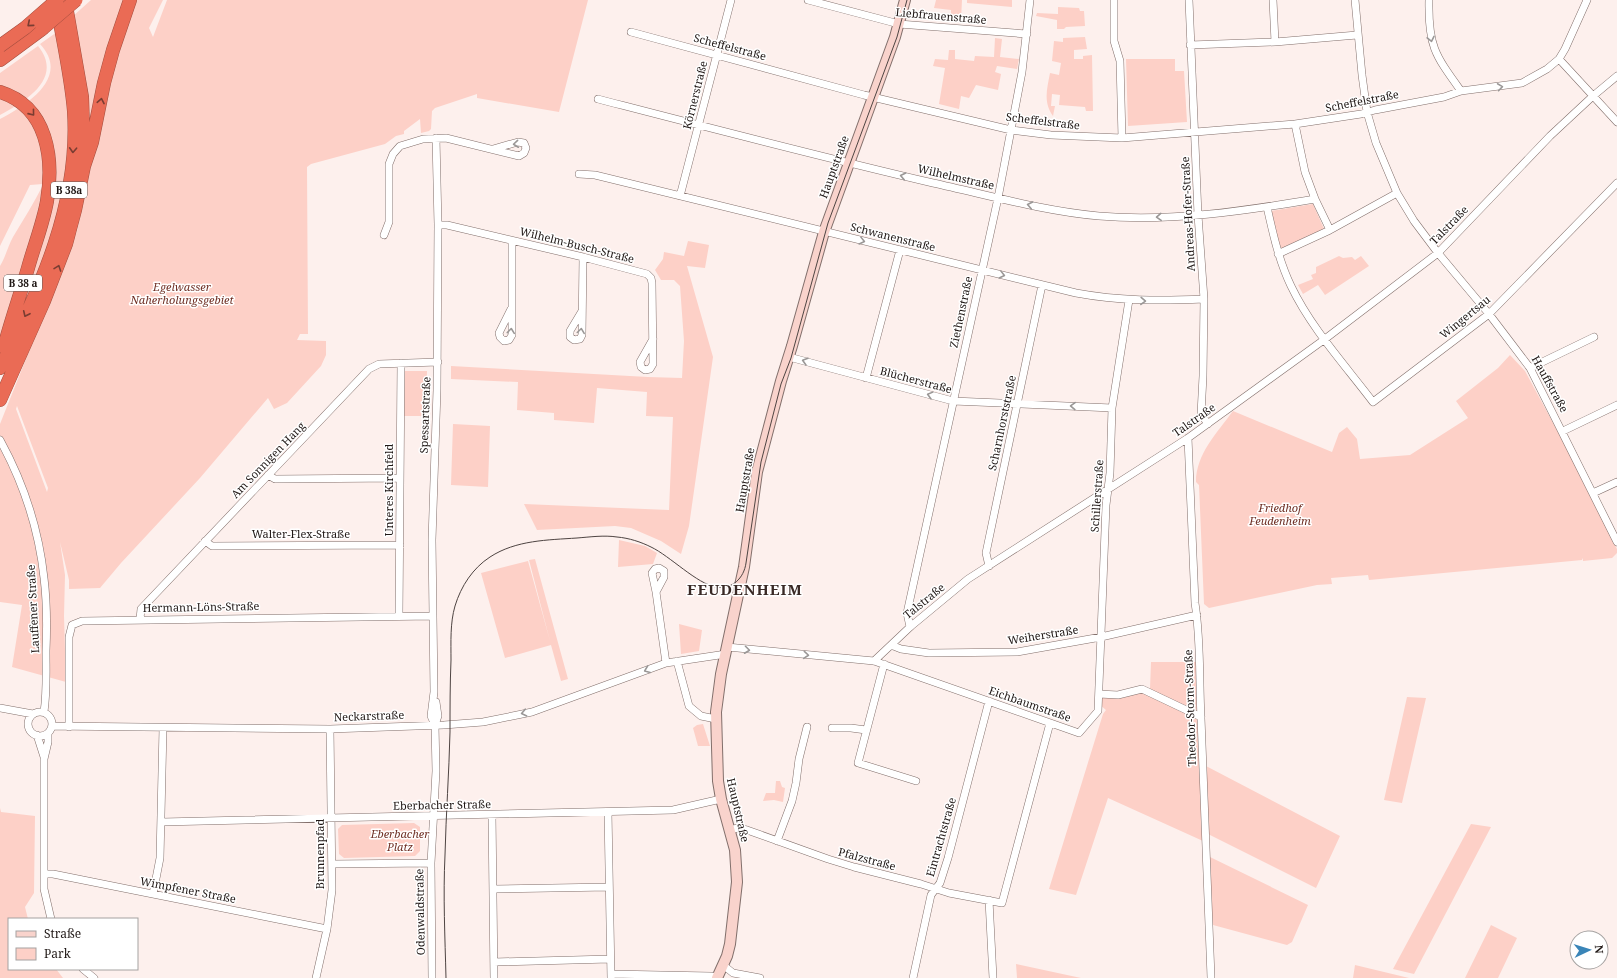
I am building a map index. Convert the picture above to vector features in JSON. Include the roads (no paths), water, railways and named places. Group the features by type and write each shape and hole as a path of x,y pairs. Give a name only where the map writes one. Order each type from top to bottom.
{"highway":[{"name":"B 38a","path":"0,46 25,28 57,0"},
{"name":"B 38a","path":"0,368 22,324 48,264 63,217 70,183 74,148 74,112 70,77 57,0"},
{"name":"B 38a","path":"65,0 81,91 84,166"},
{"path":"0,60 42,30 76,0"},
{"name":"B 38a","path":"0,400 44,302 66,244 84,166 92,142 104,83 113,50 130,0"},
{"name":"B 38a","path":"0,92 15,98 28,108 36,119 43,133 48,155 49,186 38,235"},
{"name":"B 38 a","path":"0,360 38,235"}],"street":[{"name":"Körnerstraße","path":"680,196 731,0"},
{"name":"Liebfrauenstraße","path":"808,0 899,24 1027,34"},
{"name":"Hauptstraße","path":"717,978 730,944 736,896 736,861 721,799 717,771 716,719 718,692 744,567 760,458 780,381 789,357 824,232 899,24 905,0"},
{"name":"Ziethenstraße","path":"910,627 907,613 952,401 998,198 1022,72 1030,0"},
{"path":"1114,0 1114,41 1120,61 1122,138"},
{"name":"Andreas-Hofer-Straße","path":"1189,0 1198,215 1204,299 1203,376 1200,414 1208,424"},
{"path":"1273,0 1275,42"},
{"name":"Hauffstraße","path":"1355,0 1357,35 1368,112 1376,143 1398,193 1414,221 1438,253 1489,314 1530,368 1563,431 1617,542"},
{"path":"1429,0 1430,32 1433,46 1440,62 1461,91"},
{"path":"1587,0 1559,59 1617,122"},
{"name":"Scheffelstraße","path":"631,32 873,97 1011,130 1051,135 1122,138 1295,124 1361,114 1444,97 1461,91 1522,83 1547,69 1559,59"},
{"path":"1190,45 1275,42 1357,35"},
{"name":"Talstraße","path":"874,661 910,627 968,579 1108,491 1188,438 1325,339 1438,253 1550,136 1617,76"},
{"name":"Wilhelmstraße","path":"598,99 848,163 998,198 1055,210 1098,216 1140,218 1198,215 1268,207 1315,199"},
{"path":"1295,124 1305,172 1315,199 1330,230"},
{"name":"Spessartstraße","path":"436,138 438,225 438,362 432,540 434,692 438,716 436,725"},
{"path":"384,235 389,222 389,164 393,154 400,146 418,140 446,138 493,149"},
{"name":"Schwanenstraße","path":"579,174 595,175 1042,285 1098,297 1152,301 1204,299"},
{"name":"Wingertsau","path":"1325,339 1373,402 1489,314 1617,183"},
{"path":"1278,254 1330,230 1398,193"},
{"path":"1268,207 1278,254 1291,286 1307,314 1325,339"},
{"name":"Wilhelm-Busch-Straße","path":"438,225 447,225 583,257 647,274 651,278 653,339"},
{"path":"511,309 512,241"},
{"path":"866,378 900,250"},
{"path":"582,311 583,257"},
{"name":"Scharnhorststraße","path":"989,566 986,553 1042,285"},
{"name":"Schillerstraße","path":"1099,694 1106,505 1110,472 1112,408 1129,300"},
{"path":"1530,368 1594,338"},
{"name":"Blücherstraße","path":"789,357 952,401 1112,408"},
{"name":"Am Sonnigen Hang","path":"140,619 141,609 369,369 379,364 438,362"},
{"name":"Unteres Kirchfeld","path":"399,616 401,363"},
{"path":"1563,431 1617,405"},
{"name":"Theodor-Storm-Straße","path":"1188,438 1195,603 1199,632 1211,978"},
{"name":"Lauffener Straße","path":"0,441 18,477 31,513 45,580 46,697 44,712"},
{"path":"268,475 275,479 400,478"},
{"path":"1593,493 1617,482"},
{"name":"Walter-Flex-Straße","path":"205,541 212,546 400,545"},
{"path":"656,592 666,663"},
{"name":"Weiherstraße","path":"891,645 901,649 929,653 1017,652 1101,637 1197,615"},
{"name":"Hermann-Löns-Straße","path":"69,727 69,637 72,625 82,620 434,616"},
{"path":"726,651 874,661"},
{"name":"Neckarstraße","path":"50,729 69,727 330,729 483,722 532,712 666,663 726,651"},
{"path":"677,661 689,706 701,716 716,719"},
{"name":"Eichbaumstraße","path":"874,661 1079,733 1098,711 1099,694"},
{"path":"884,664 858,763 916,780"},
{"path":"1099,694 1118,695 1142,690 1201,717"},
{"name":"Eintrachtstraße","path":"913,978 931,895 940,882 948,858 989,702"},
{"path":"0,708 33,714 44,712 51,718 44,759 44,889 52,918"},
{"path":"16,712 28,722 32,733 37,735 45,735 50,729"},
{"path":"28,722 33,714"},
{"name":"Pfalzstraße","path":"729,830 738,828 744,829 828,859 949,893 1002,903 1050,723"},
{"name":"Odenwaldstraße","path":"432,978 431,863 436,771 436,725"},
{"path":"777,841 792,801 799,759 807,727"},
{"path":"153,894 160,858 163,728"},
{"path":"832,728 866,730"},
{"name":"Brunnenpfad","path":"316,978 327,929 332,890 330,729"},
{"path":"37,735 44,759"},
{"name":"Eberbacher Straße","path":"162,822 673,810 721,799"},
{"path":"608,812 611,976 703,975 717,978"},
{"path":"492,815 494,978"},
{"path":"332,864 431,863"},
{"name":"Wimpfener Straße","path":"44,874 53,874 327,929"},
{"path":"494,890 609,887"},
{"path":"989,900 993,978"},
{"path":"494,962 610,959"},
{"path":"723,965 733,973 760,978"},
{"path":"84,970 94,978"}],"tram line":[{"path":"446,978 444,886 450,732 451,633 453,612 461,591 468,578 478,566 500,551 521,544 544,540 597,536 630,539 643,543 658,551 700,581 709,585 716,587 727,587 732,585 740,578 743,574 746,563 761,462 781,384 791,358 828,223 897,37 907,0"}],"district":[{"name":"FEUDENHEIM","path":"745,590"}],"park label":[{"name":"Egelwasser Naherholungsgebiet","path":"182,293"},
{"name":"Friedhof Feudenheim","path":"1280,514"},
{"name":"Eberbacher Platz","path":"400,840"}]}
